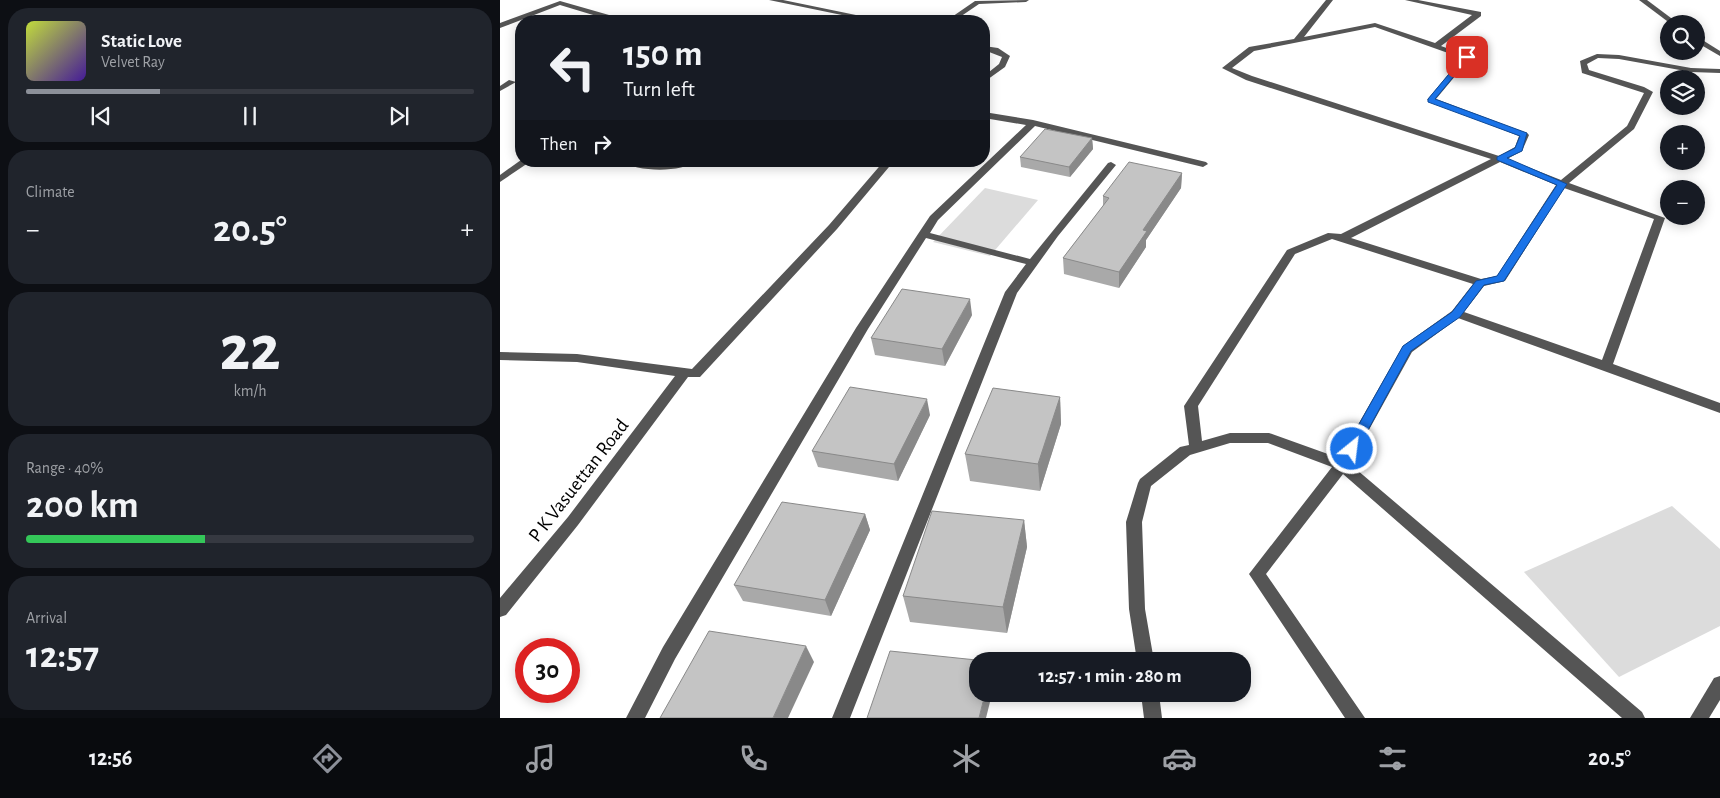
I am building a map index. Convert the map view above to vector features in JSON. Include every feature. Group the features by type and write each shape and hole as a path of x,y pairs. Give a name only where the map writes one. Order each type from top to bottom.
{"street":[{"path":"772,0 850,15"},
{"path":"958,15 975,1 1026,0"},
{"path":"1296,41 1330,0"},
{"path":"1408,0 1475,10 1437,46"},
{"path":"1642,0 1663,15"},
{"path":"529,15 560,3 600,15"},
{"path":"500,26 515,20"},
{"path":"1342,238 1500,159 1519,149 1524,135 1431,100 1467,57 1375,25 1252,49 1226,68 1249,78 1500,159 1562,184 1660,218 1606,366"},
{"path":"1705,44 1720,54"},
{"path":"990,49 1006,56 1002,65 990,75"},
{"path":"1196,448 1191,406 1291,252 1332,235 1480,283 1501,279 1562,184 1631,127 1649,92 1585,71 1583,63 1597,56 1691,70 1720,71"},
{"path":"500,79 512,82 500,89"},
{"path":"990,116 1034,122 1203,164"},
{"path":"990,164 1034,122"},
{"path":"842,718 1011,292 1111,165"},
{"path":"500,179 517,167"},
{"path":"500,356 577,358 696,374 833,227 884,167"},
{"path":"635,718 669,653 857,337 934,218 987,167"},
{"path":"923,234 1033,263"},
{"path":"1356,718 1257,574 1342,466 1407,349 1456,314 1480,283"},
{"path":"1456,314 1489,324 1720,408"},
{"name":"P K Vasuettan Road","path":"500,610 572,521 685,372"},
{"path":"1144,652 1137,609 1134,522 1145,483 1185,451 1230,438 1269,438 1342,466 1636,718"},
{"path":"1699,718 1720,684"},
{"path":"1151,702 1153,718"}],"shaded area":[{"path":"985,188 1038,200 990,256 933,242"},
{"path":"1672,506 1720,549 1720,626 1619,677 1524,572"}],"building":[{"path":"1045,129 1092,138 1069,167 1020,157"},
{"path":"1129,162 1182,173 1143,230 1147,231 1119,272 1063,258 1109,198 1103,196"},
{"path":"902,289 970,299 942,349 871,338"},
{"path":"850,387 927,399 894,464 812,451"},
{"path":"993,388 1060,397 1038,464 965,454"},
{"path":"782,502 865,514 825,600 734,585"},
{"path":"932,511 1024,520 1003,607 903,596"},
{"path":"709,631 806,646 773,718 660,718"},
{"path":"890,651 969,659 969,702 983,702 979,718 867,718"}],"route":[{"path":"1352,449 1407,349 1456,314 1480,283 1501,279 1562,184 1500,159 1519,149 1524,135 1431,100 1467,57"}]}
